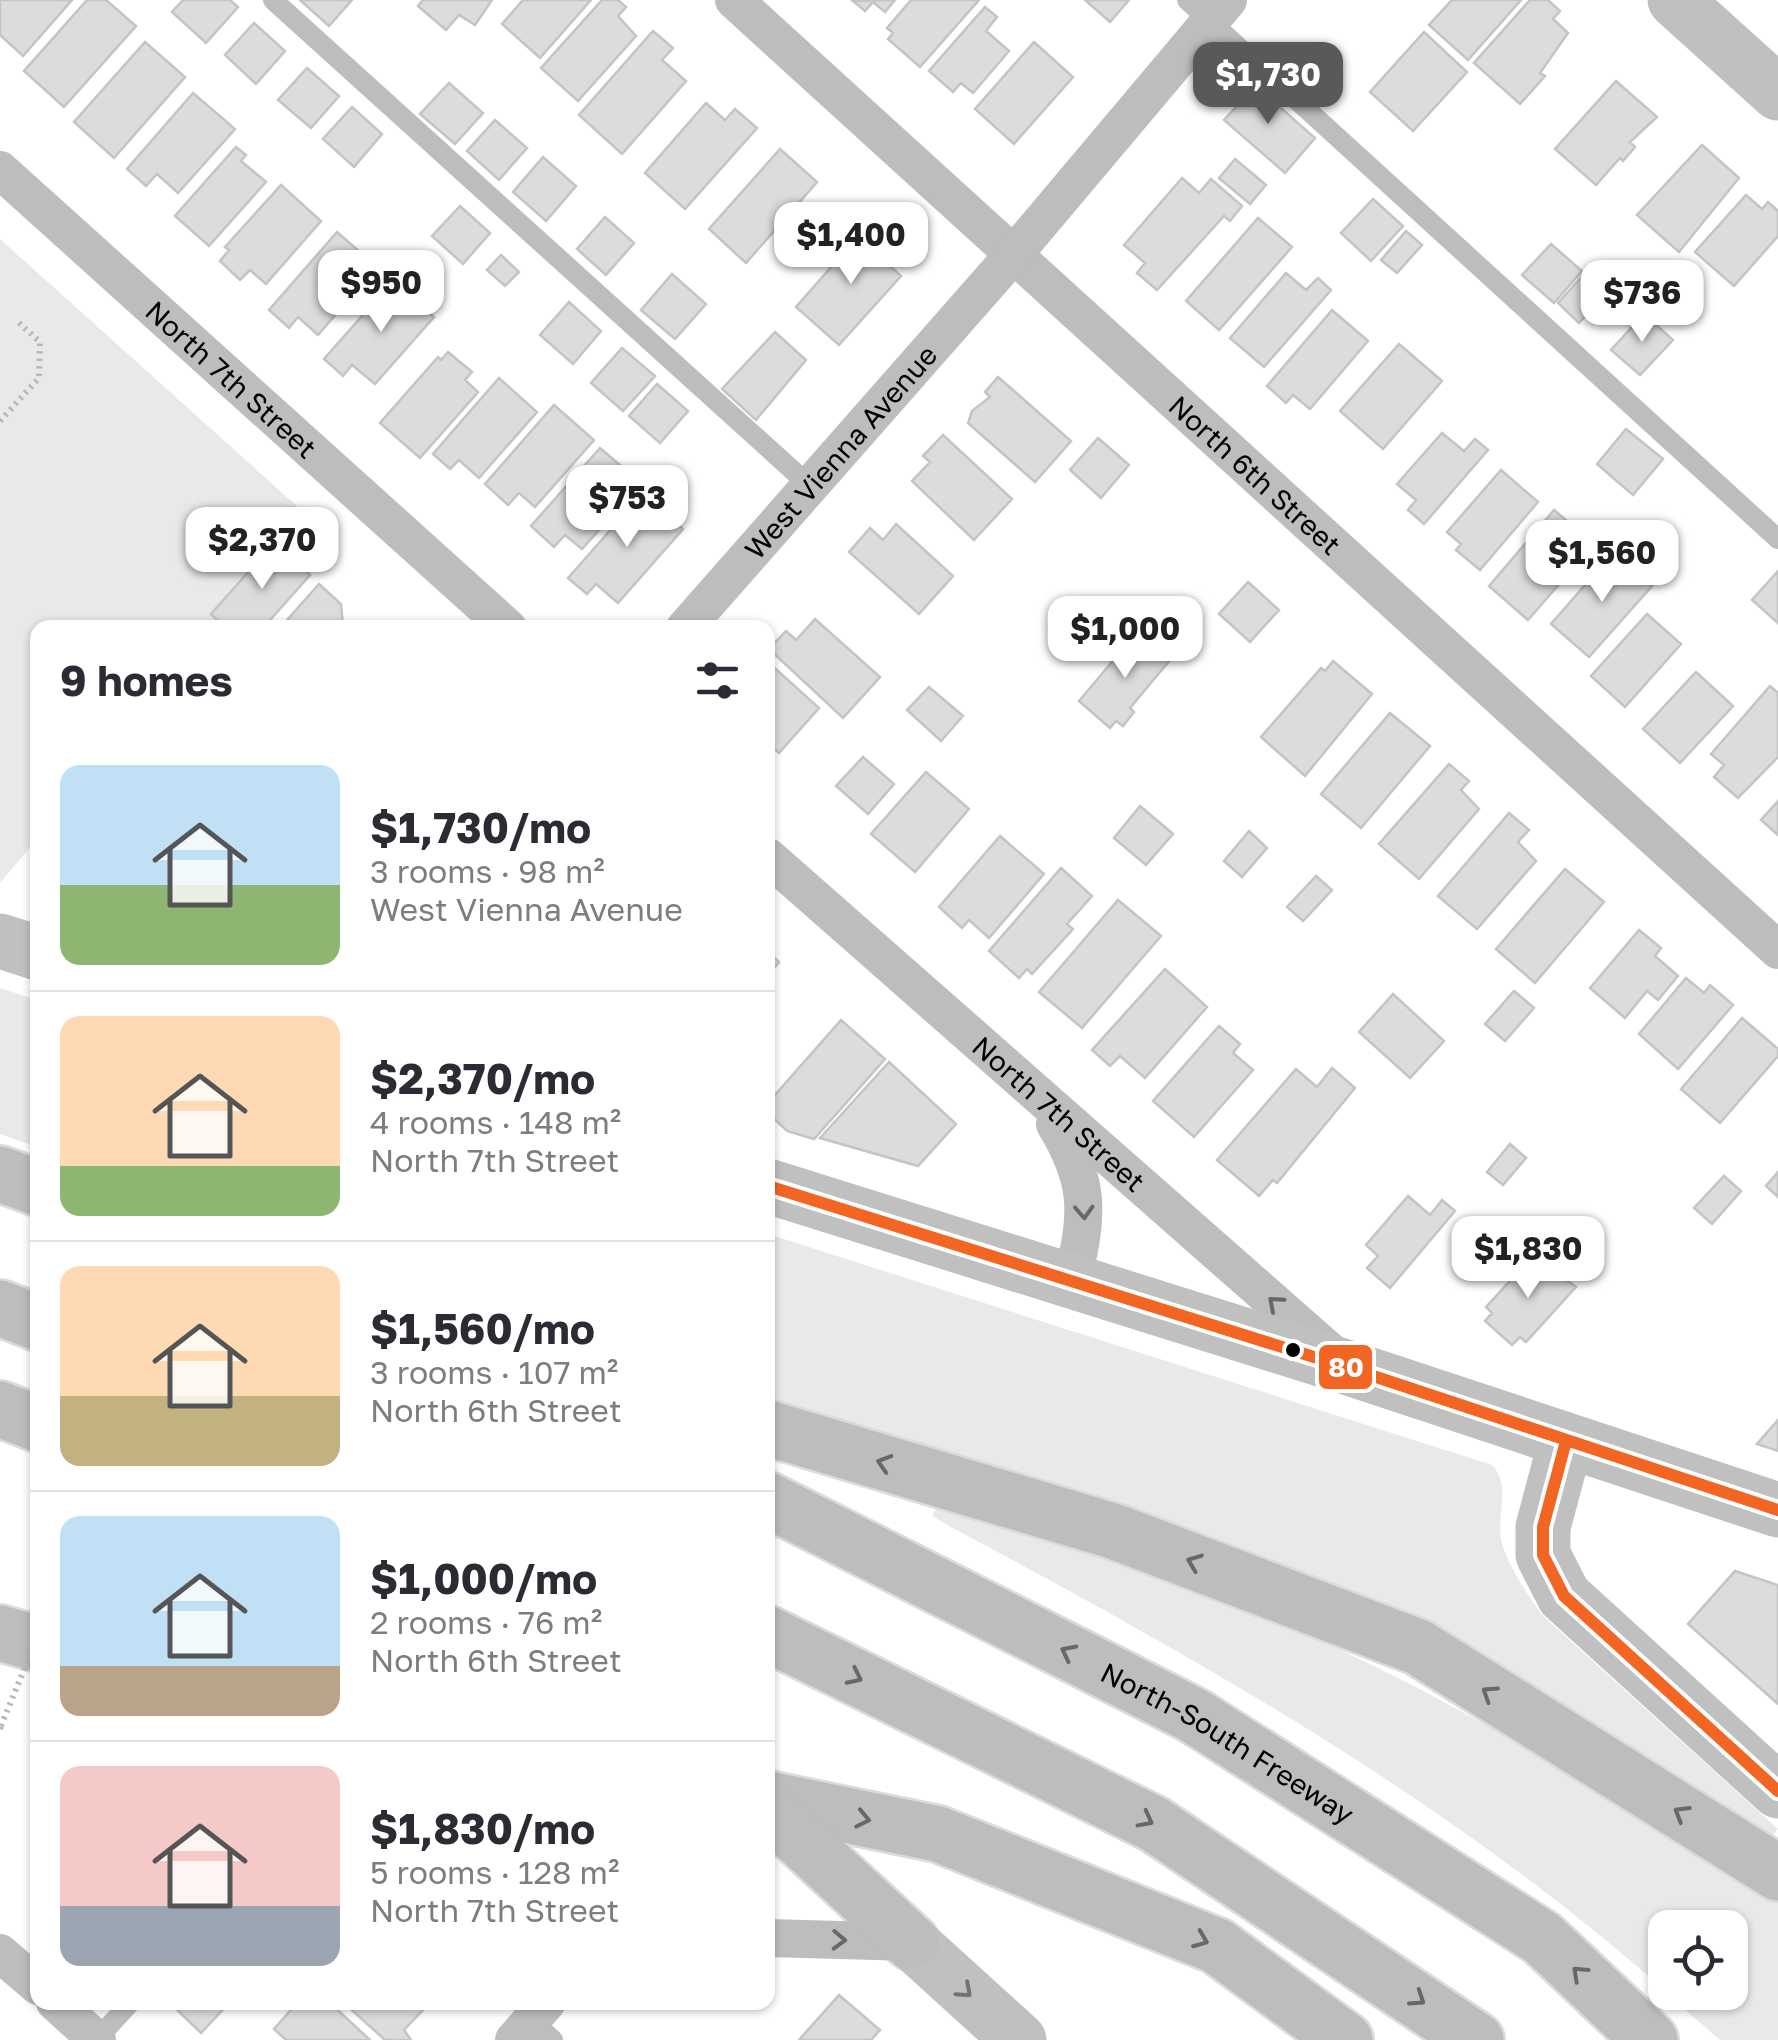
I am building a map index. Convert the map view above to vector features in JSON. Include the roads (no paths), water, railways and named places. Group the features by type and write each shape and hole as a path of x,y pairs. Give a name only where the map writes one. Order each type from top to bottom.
{"highway":[{"path":"0,1174 30,1185"},
{"path":"0,1308 30,1320"},
{"path":"0,1409 30,1421"},
{"path":"775,1430 1113,1531 1418,1647 1778,1872"},
{"name":"North-South Freeway","path":"775,1504 1193,1715 1542,1938 1650,2040"},
{"path":"0,1633 30,1642"},
{"path":"775,1637 1154,1824 1476,2040"},
{"path":"775,1800 938,1834 1217,1946 1345,2040"},
{"path":"775,1817 911,1942"}],"main road":[{"path":"1675,0 1778,93"},
{"path":"0,941 30,950"},
{"path":"775,1188 1349,1368 1778,1510"},
{"path":"1566,1441 1543,1526 1543,1555 1564,1596 1778,1791"},
{"path":"911,1942 1019,2040"}],"street":[{"name":"North 6th Street","path":"734,0 1778,950"},
{"name":"West Vienna Avenue","path":"692,620 1014,254 1208,7"},
{"name":"North 7th Street","path":"0,170 499,620"},
{"name":"North 7th Street","path":"775,864 1349,1368"},
{"path":"1035,1092 1078,1162 1086,1222 1072,1281"},
{"path":"775,1938 911,1942"},
{"path":"0,1952 30,1979"},
{"path":"64,2010 96,2040"}],"lane":[{"path":"272,0 810,486"},
{"path":"1208,7 1778,539"},
{"path":"96,2040 124,2010"}]}
